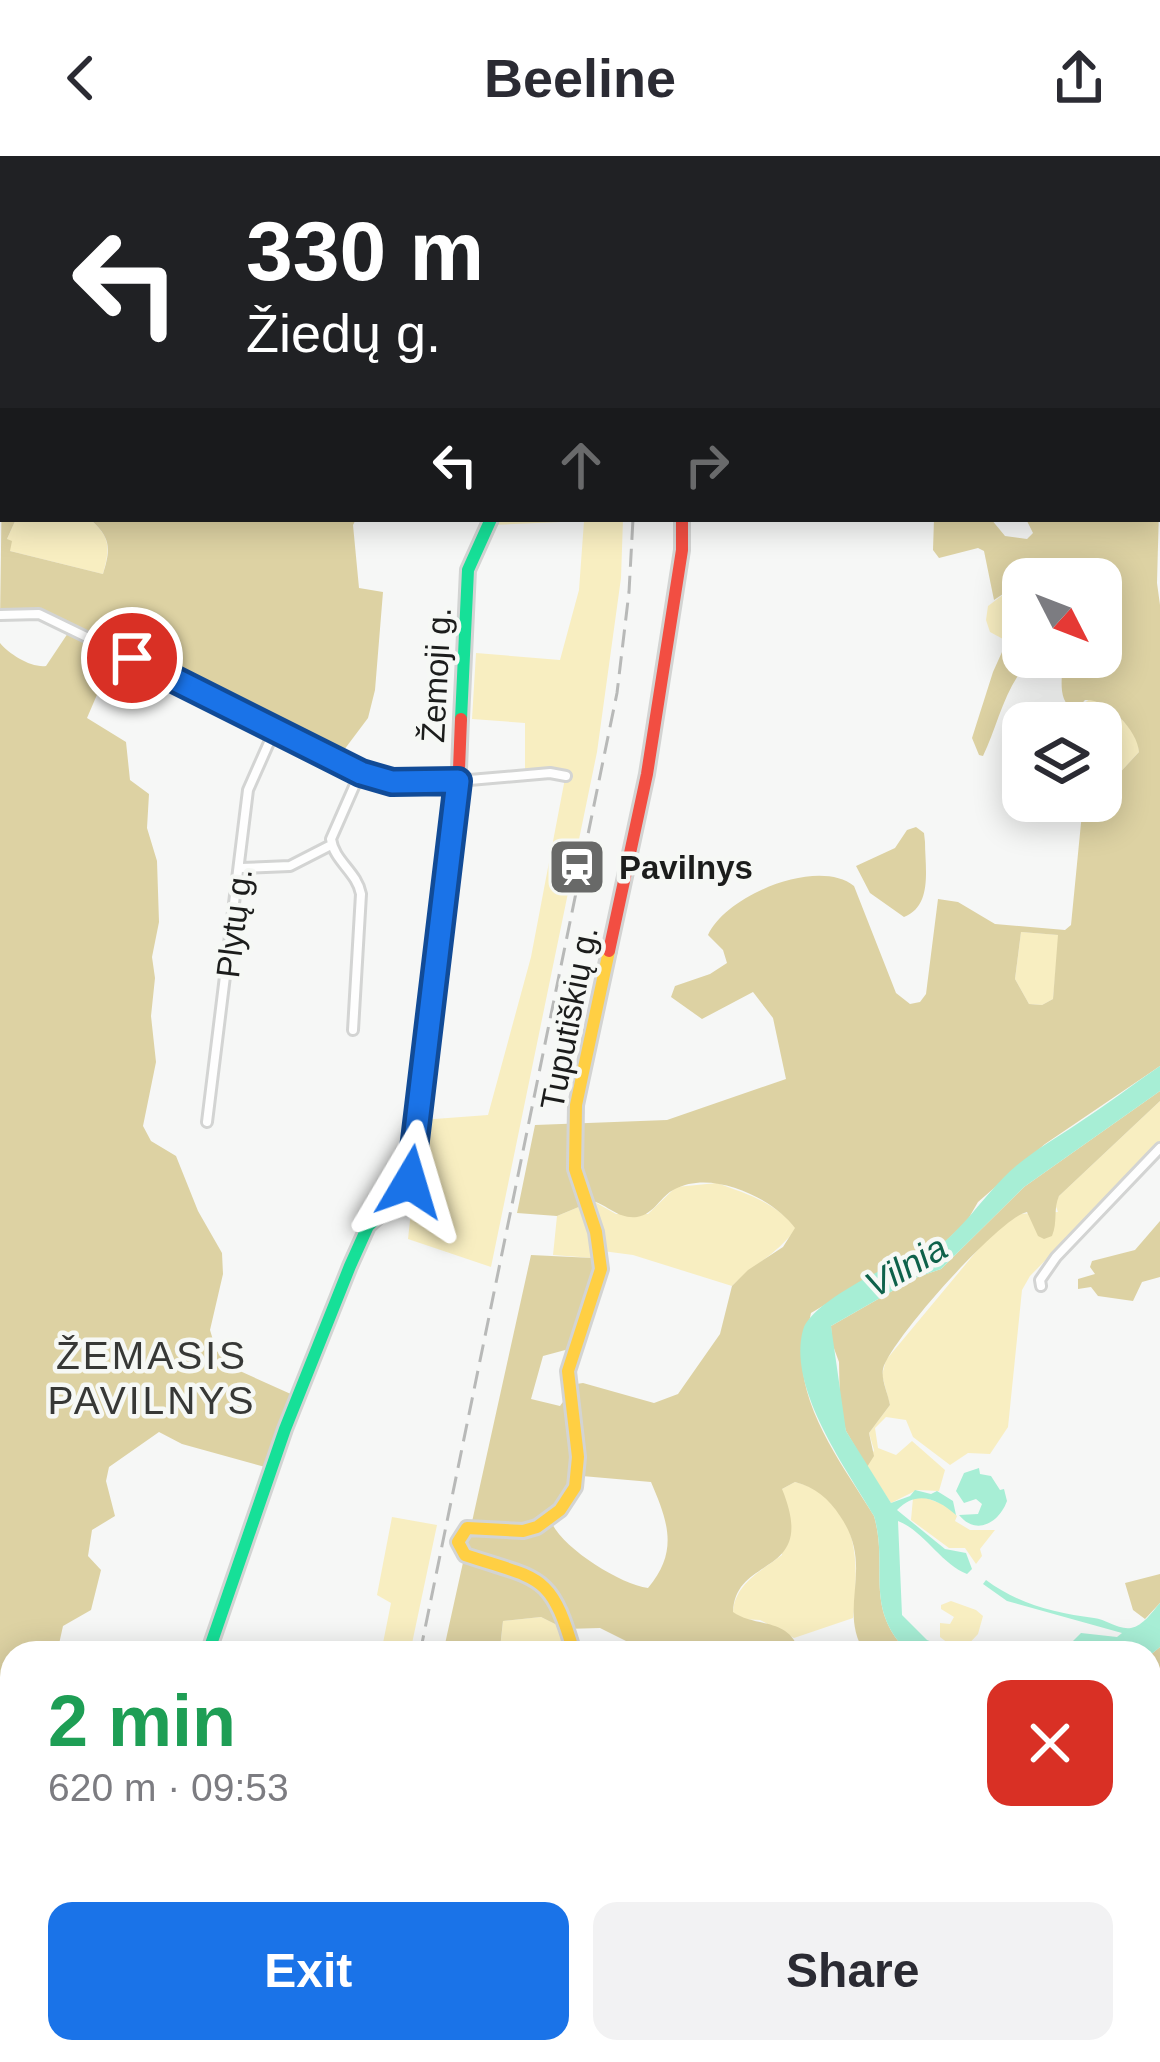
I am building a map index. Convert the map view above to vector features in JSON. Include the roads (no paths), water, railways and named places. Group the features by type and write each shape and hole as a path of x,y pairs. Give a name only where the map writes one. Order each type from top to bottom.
{"street":[{"name":"Žemoji g.","path":"212,1641 285,1430 350,1266 368,1226 410,1182 458,781 468,570 489,522"},
{"name":"Tuputiškių g.","path":"571,1641 563,1609 550,1588 521,1571 465,1555 458,1542 467,1528 524,1531 537,1527 560,1510 575,1487 578,1457 568,1371 601,1269 596,1232 575,1169 576,1105 650,754 682,550 682,522"},
{"path":"0,615 39,614 361,773 392,782 566,776"},
{"name":"Plytų g.","path":"207,1122 248,790 275,729"},
{"path":"241,868 290,866 331,845 361,773"},
{"path":"331,845 357,880 361,894 353,1030"},
{"path":"1041,1286 1040,1280 1056,1257 1160,1148"}],"water":[{"name":"Vilnia","path":"1160,1066 1160,1091 1024,1187 941,1269 915,1278 831,1326 846,1431 891,1503 915,1490 937,1491 953,1501 956,1515 941,1504 919,1498 897,1510 945,1549 966,1553 972,1569 967,1574 958,1569 898,1521 902,1615 930,1641 899,1641 882,1604 874,1516 822,1427 803,1377 803,1330 827,1302 854,1285 938,1247 1016,1166"},
{"path":"979,1468 980,1474 991,1476 1004,1489 1007,1501 993,1521 980,1526 959,1515 978,1514 982,1504 976,1499 964,1503 956,1491 964,1473"},
{"path":"986,1580 1037,1606 1126,1628 1139,1625 1160,1603 1160,1641 1073,1641 1081,1633 1117,1637 1122,1633 1007,1601 983,1584"}],"railway":[{"path":"422,1641 617,693 633,522"}],"place":[{"name":"Pavilnys","path":"577,867"}],"district":[{"name":"ŽEMASIS PAVILNYS","path":"152,1378"}]}
